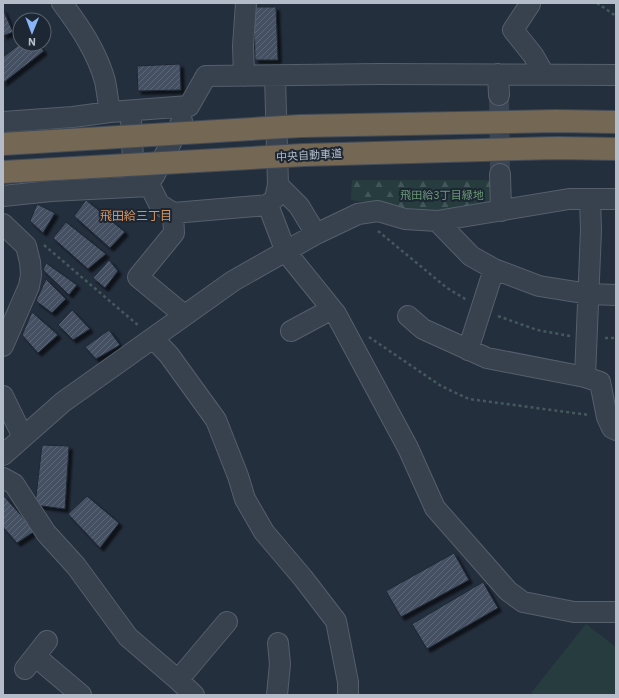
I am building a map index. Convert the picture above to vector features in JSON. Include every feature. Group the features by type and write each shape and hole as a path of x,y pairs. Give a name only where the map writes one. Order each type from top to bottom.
{"highway":[{"path":"333,126 555,107 616,108"},
{"path":"3,144 301,126 616,122"},
{"name":"中央自動車道","path":"3,172 329,154 557,148 616,149"},
{"path":"329,154 616,162"}],"street":[{"path":"62,3 92,48 104,81 110,112"},
{"path":"244,76 243,46 246,3"},
{"path":"529,3 530,4 513,30 533,55 544,74"},
{"path":"142,186 206,76 379,74 616,75"},
{"path":"498,74 499,95"},
{"path":"131,111 142,186 159,204 173,213 268,205 275,198 278,185 275,76"},
{"path":"3,122 189,106"},
{"path":"500,174 501,210"},
{"path":"278,185 299,206 316,234"},
{"path":"3,196 142,186"},
{"path":"3,455 63,402 233,281 316,234 358,214 378,211 405,219 437,220 569,199 616,199"},
{"path":"585,377 591,230 590,199"},
{"path":"268,205 286,252 336,314 408,448 435,508 508,591 523,602 574,612 616,612"},
{"path":"173,213 174,232 138,276 184,315"},
{"path":"437,220 471,256 494,269 539,286 589,294 616,295"},
{"path":"3,224 26,246 30,262 31,275 29,286 5,335"},
{"path":"468,350 494,269"},
{"path":"291,331 332,309"},
{"path":"408,316 423,329 487,358 585,377 600,382 612,424"},
{"path":"153,338 169,355 216,420 238,476 245,499 264,532 303,578 336,621 348,682 348,695"},
{"path":"3,396 23,437"},
{"path":"3,478 14,484 46,533 76,566 128,637 194,695"},
{"path":"178,680 227,622"},
{"path":"277,695 280,664 278,643"},
{"path":"36,655 81,695"}],"path":[{"path":"597,3 616,16"},
{"path":"39,241 153,338"},
{"path":"369,336 441,386 469,399 612,424"}],"green space":[{"name":"飛田給3丁目緑地","path":"352,180 490,180 490,203 437,212 351,200"},
{"path":"586,624 616,647 616,691 613,695 534,695 531,693"}],"building":[{"path":"254,7 276,7 278,60 255,60"},
{"path":"3,9 12,32 3,36"},
{"path":"12,50 12,52 43,52 3,83 3,57"},
{"path":"180,64 181,90 138,91 137,66"},
{"path":"86,200 125,232 110,248 74,216"},
{"path":"37,204 55,213 43,233 30,221"},
{"path":"66,222 106,254 88,269 53,238"},
{"path":"109,260 118,271 105,288 93,278"},
{"path":"46,263 77,285 69,295 43,270"},
{"path":"46,279 66,299 52,313 36,301"},
{"path":"72,310 90,329 73,340 58,325"},
{"path":"32,312 58,335 38,353 22,335"},
{"path":"109,330 120,345 96,359 85,347"},
{"path":"42,445 69,446 65,509 35,505"},
{"path":"3,495 35,531 17,543 3,527"},
{"path":"87,496 119,523 100,548 68,514"},
{"path":"454,553 469,580 401,617 386,591"},
{"path":"483,582 498,608 427,649 412,624"}],"tunnel":[{"path":"499,95 500,174"}],"district":[{"name":"飛田給三丁目","path":"136,215"}]}
